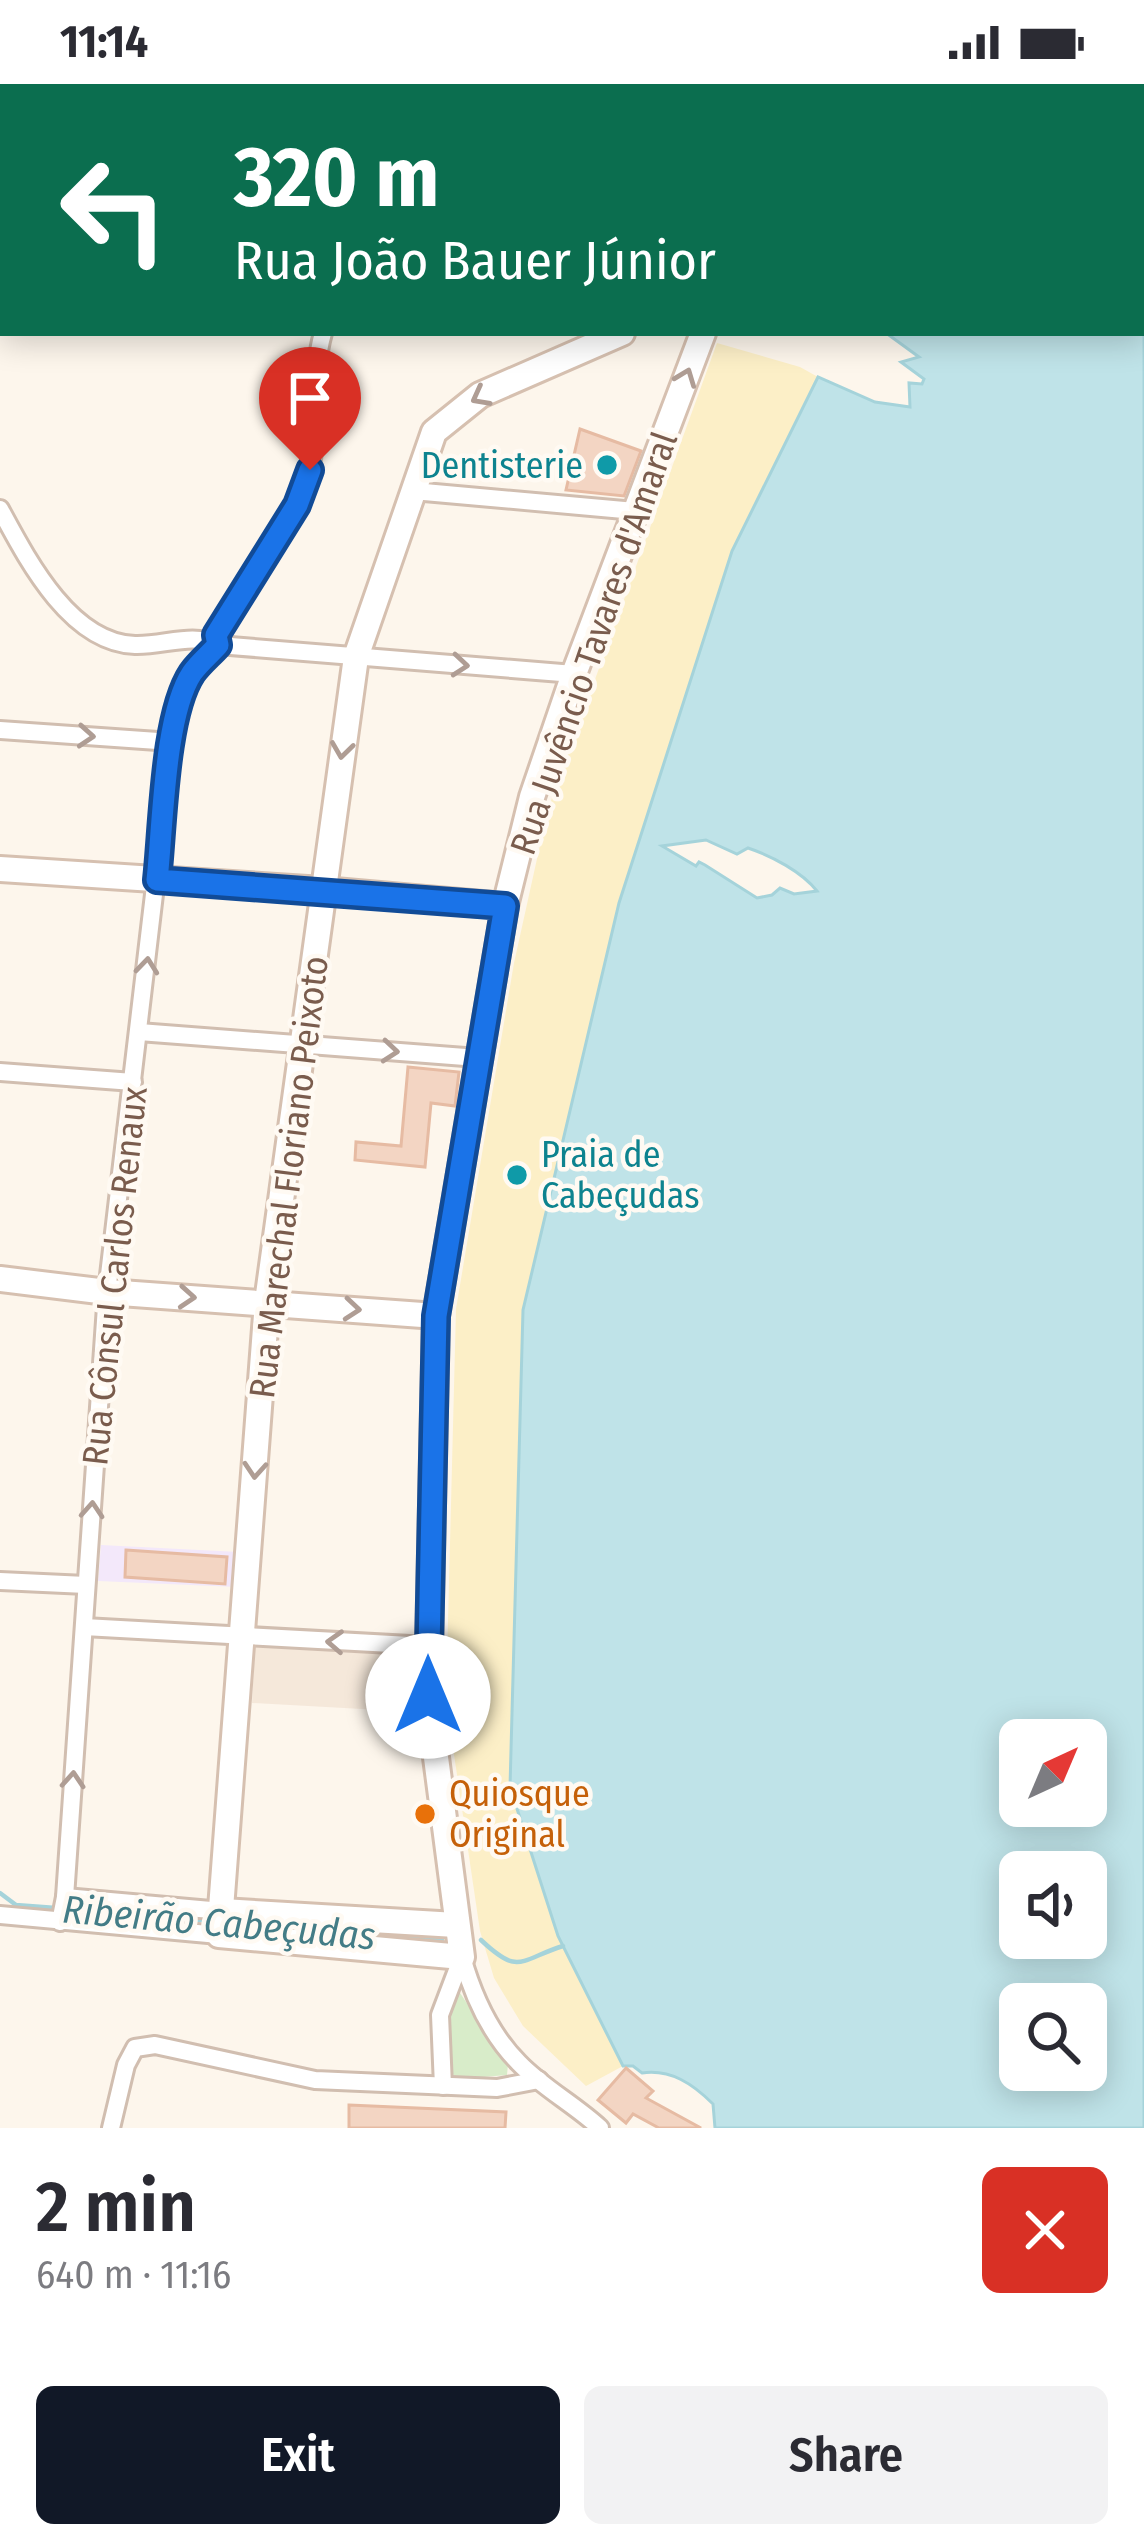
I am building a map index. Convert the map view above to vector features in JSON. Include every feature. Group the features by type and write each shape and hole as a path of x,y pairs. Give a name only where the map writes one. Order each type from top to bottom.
{"street":[{"name":"Rua Cônsul Carlos Renaux","path":"60,1922 107,1292 172,742 193,671 218,645 216,635 304,491 314,447 322,336"},
{"name":"Rua Marechal Floriano Peixoto","path":"220,1923 267,1302 356,656 434,432 465,404 615,336"},
{"name":"Rua Juvêncio Tavares d'Amaral","path":"600,2128 538,2080 500,2040 476,2000 462,1957 429,1721 436,1316 505,906 532,797 702,336"},
{"path":"413,491 634,511"},
{"path":"0,509 19,544 69,612 99,637 134,645 202,637 218,645 574,674"},
{"path":"0,730 172,742"},
{"path":"0,869 505,906"},
{"path":"139,1032 478,1058"},
{"path":"0,1072 134,1082"},
{"path":"0,1280 436,1316"},
{"path":"0,1581 86,1585"},
{"path":"84,1627 428,1646"},
{"path":"65,1897 462,1957"},
{"path":"0,1915 60,1922 457,1925"},
{"name":"Rua Juvêncio Tavares d'Amaral","path":"443,2086 440,2015 462,1957"},
{"path":"111,2128 126,2065 135,2048 155,2045 315,2080 497,2088 538,2080"}],"shaded area":[{"path":"101,1545 239,1552 237,1587 98,1581"},
{"path":"255,1647 419,1656 416,1712 252,1703"}],"green space":[{"path":"458,1990 508,2064 507,2075 459,2079 451,2073 449,2011"}],"sand":[{"name":"Praia de Cabeçudas","path":"717,343 800,367 818,377 732,551 619,903 523,1310 510,1787 558,1936 623,2066 586,2086 523,2026 494,1978 480,1931 446,1700 456,1309 514,963 548,809"}],"water":[{"path":"890,336 1144,336 1144,2128 715,2128 713,2104 689,2084 623,2066 558,1936 510,1787 523,1310 619,903 732,551 818,377 875,402 910,407 909,383 922,384 924,379 901,362 919,357","holes":["706,840 737,854 748,848 767,855 817,891 794,894 780,888 757,898 705,865 699,862 696,866 662,846"]}],"building":[{"name":"Dentisterie","path":"580,429 641,451 624,496 566,490"},
{"path":"408,1067 459,1072 455,1106 431,1103 425,1167 355,1160 356,1142 401,1146"},
{"path":"126,1550 227,1557 225,1584 125,1577"},
{"path":"626,2068 653,2091 646,2098 701,2128 659,2128 633,2114 626,2123 598,2100"},
{"path":"349,2105 506,2112 505,2128 349,2128"}],"waterway":[{"name":"Ribeirão Cabeçudas","path":"0,1893 16,1905 56,1908"},
{"name":"Ribeirão Cabeçudas","path":"68,1909 212,1921"},
{"name":"Ribeirão Cabeçudas","path":"265,1926 442,1940"},
{"name":"Ribeirão Cabeçudas","path":"481,1940 504,1958 520,1962 563,1946"}],"place":[{"name":"Dentisterie","path":"607,465"},
{"name":"Praia de Cabeçudas","path":"517,1175"},
{"name":"Quiosque Original","path":"425,1814"}],"route":[{"path":"310,470 297,505 216,635 218,645 193,671 184,689 172,742 157,880 505,906 436,1316 428,1696"}]}
